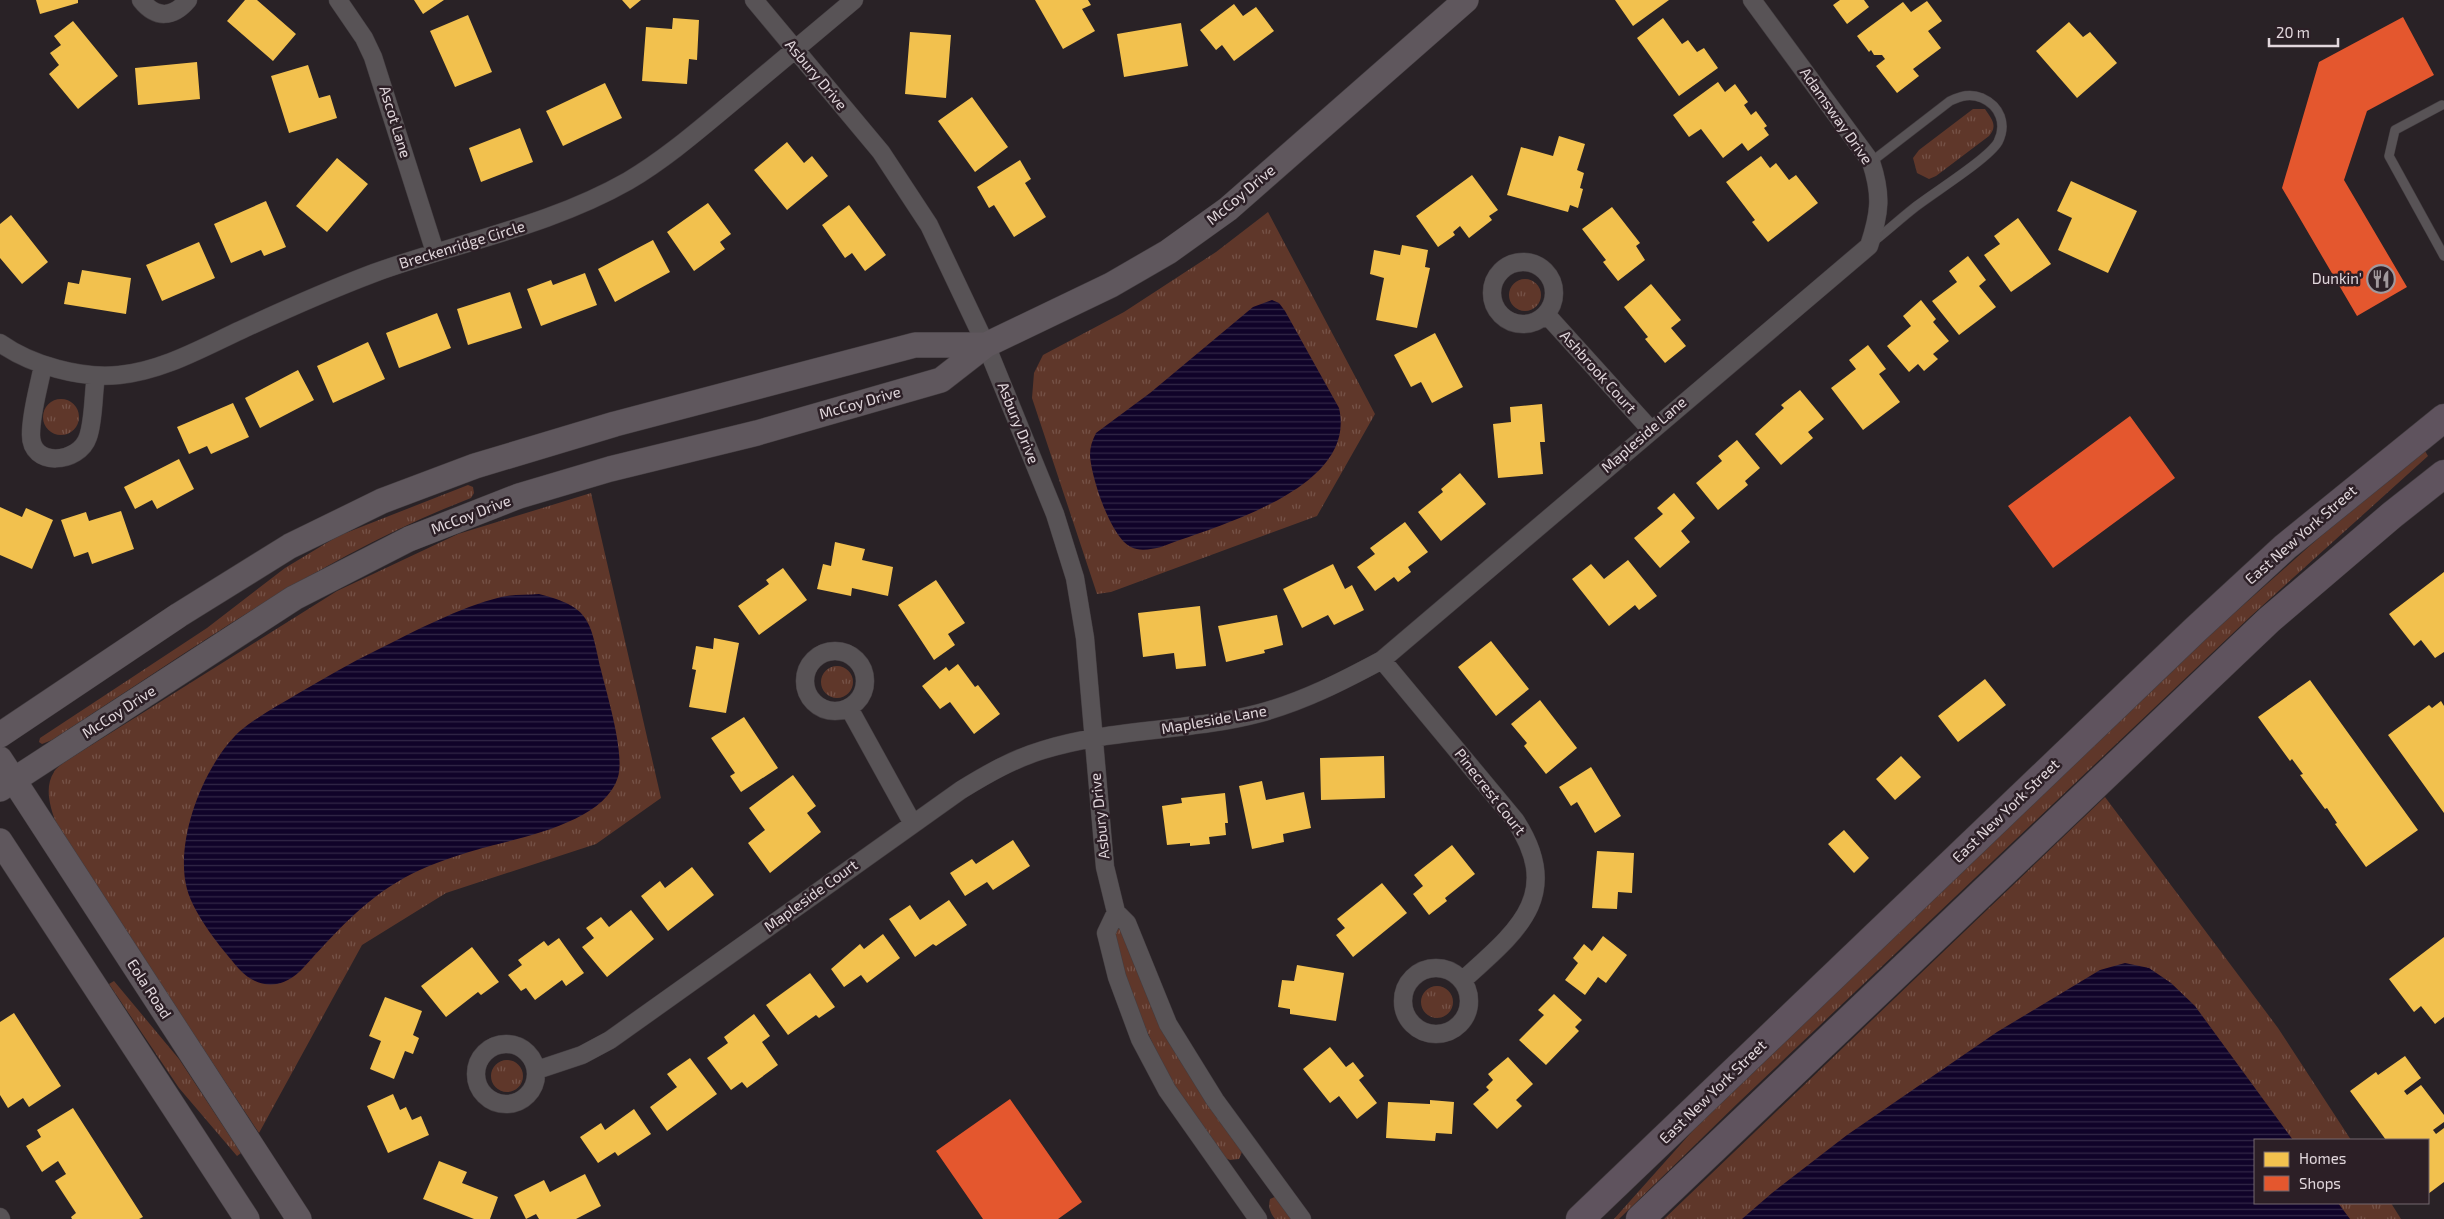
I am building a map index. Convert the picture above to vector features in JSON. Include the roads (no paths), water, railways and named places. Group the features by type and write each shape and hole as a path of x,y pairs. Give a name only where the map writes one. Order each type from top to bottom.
{"main road":[{"name":"East New York Street","path":"1580,1219 2202,623 2284,547 2444,418"},
{"path":"1640,1219 2270,620 2392,514 2444,474"}],"street":[{"path":"141,0 152,10 171,15 188,0"},
{"name":"Ascot Lane","path":"338,0 364,38 373,57 435,252"},
{"name":"Asbury Drive","path":"754,0 880,152 904,184 929,225 986,345 1055,514 1071,562 1085,638 1105,867 1116,912 1127,923 1168,1024 1215,1100 1302,1219"},
{"name":"Breckenridge Circle","path":"0,343 43,366 96,376 119,376 150,369 181,358 280,312 373,274 435,252 557,215 592,200 628,180 686,141 854,0"},
{"name":"McCoy Drive","path":"7,785 294,598 409,539 519,496 610,469 757,433 941,380 986,345 1111,285 1168,252 1213,220 1466,0"},
{"name":"Adamsway Drive","path":"1752,0 1871,162 1877,180 1880,200 1877,223 1869,246"},
{"name":"Mapleside Lane","path":"1093,739 1220,722 1260,713 1291,704 1337,684 1382,660 1650,429 1869,246"},
{"name":"Ashbrook Court","path":"1546,314 1650,429"},
{"name":"McCoy Drive","path":"0,735 179,615 290,546 382,501 475,466 597,430 915,345 986,345"},
{"path":"43,366 30,435 34,446 41,454 54,459 62,459 75,454 88,437 96,376"},
{"name":"Pinecrest Court","path":"1382,660 1515,820 1531,849 1535,864 1534,898 1525,915 1508,939 1462,981"},
{"path":"849,708 912,824"},
{"name":"Mapleside Court","path":"537,1070 582,1055 610,1040 912,824 961,790 1004,764 1043,750 1093,739"},
{"name":"Eola Road","path":"0,759 7,785 299,1219"},
{"path":"0,841 247,1219"},
{"path":"1116,912 1106,933 1117,976 1140,1039 1167,1090 1258,1219"}],"lane":[{"name":"Mapleside Lane","path":"1869,246 1913,209 1989,152 2002,132 2002,120 1998,109 1989,101 1977,95 1963,95 1950,101 1871,162"},
{"path":"2442,105 2395,130 2389,156 2444,256"}],"place":[{"name":"Dunkin'","path":"2381,279"}]}
